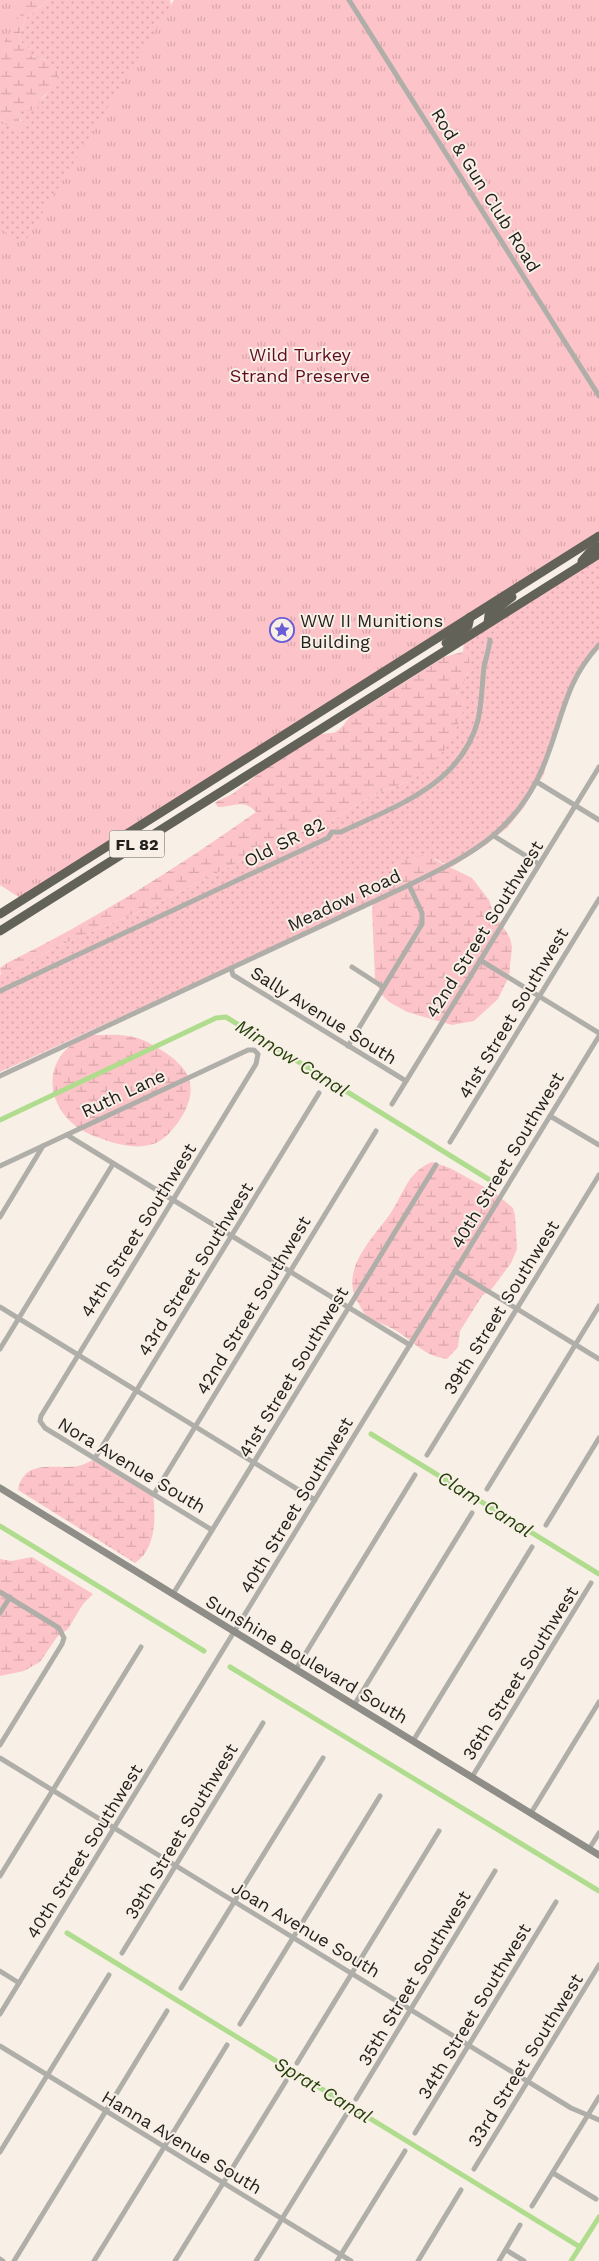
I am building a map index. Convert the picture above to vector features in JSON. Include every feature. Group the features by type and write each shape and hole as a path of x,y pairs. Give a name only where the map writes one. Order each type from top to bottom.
{"highway":[{"name":"FL 82","path":"0,914 599,536"},
{"path":"575,568 590,552 599,546"},
{"name":"FL 82","path":"0,931 599,554"},
{"path":"488,623 489,615 493,611 549,574 555,564"},
{"path":"395,682 411,665 465,630 470,617"}],"street":[{"name":"Rod & Gun Club Road","path":"348,0 599,396"},
{"name":"Old SR 82","path":"0,992 328,838 332,832 341,832 430,788 456,763 473,734 480,709 484,667 490,640"},
{"name":"Meadow Road","path":"0,1076 464,858 494,836 514,814 537,782 568,692 580,670 599,644"},
{"name":"42nd Street Southwest","path":"392,1104 599,767"},
{"path":"537,782 599,820"},
{"path":"494,836 539,864"},
{"path":"348,1046 422,924 422,913 409,885"},
{"name":"41st Street Southwest","path":"450,1142 599,899"},
{"path":"480,960 599,1035"},
{"path":"352,967 383,987"},
{"name":"Sally Avenue South","path":"231,968 233,974 406,1081"},
{"name":"40th Street Southwest","path":"0,2014 599,1035"},
{"name":"Ruth Lane","path":"0,1166 248,1050 254,1050 258,1054"},
{"name":"44th Street Southwest","path":"40,1421 41,1416 77,1355 256,1064 258,1054"},
{"name":"43rd Street Southwest","path":"95,1458 319,1093"},
{"path":"550,1116 599,1146"},
{"name":"42nd Street Southwest","path":"154,1494 376,1131"},
{"path":"67,1135 410,1346"},
{"path":"0,1217 44,1146"},
{"path":"0,1350 114,1164"},
{"name":"41st Street Southwest","path":"173,1594 436,1165"},
{"name":"39th Street Southwest","path":"427,1455 599,1175"},
{"path":"455,1271 599,1359"},
{"path":"487,1489 599,1306"},
{"path":"0,1307 315,1500"},
{"name":"Nora Avenue South","path":"40,1421 45,1428 212,1530"},
{"path":"546,1525 599,1438"},
{"path":"296,1669 415,1475"},
{"name":"Sunshine Boulevard South","path":"0,1488 599,1855"},
{"path":"354,1705 472,1513"},
{"path":"413,1741 532,1547"},
{"name":"36th Street Southwest","path":"472,1777 591,1583"},
{"path":"0,1592 59,1628 64,1638 0,1745"},
{"path":"0,1613 10,1597"},
{"path":"0,1876 141,1647"},
{"path":"531,1813 599,1702"},
{"name":"39th Street Southwest","path":"122,1953 263,1723"},
{"name":"Joan Avenue South","path":"0,1758 528,2082 582,2114 589,2114 599,2120"},
{"path":"181,1988 323,1758"},
{"path":"240,2024 380,1796"},
{"path":"297,2063 439,1831"},
{"path":"589,1849 599,1833"},
{"name":"35th Street Southwest","path":"356,2099 495,1871"},
{"name":"34th Street Southwest","path":"415,2133 556,1902"},
{"name":"33rd Street Southwest","path":"474,2169 599,1965"},
{"path":"0,1971 19,1983"},
{"path":"0,2152 109,1975"},
{"path":"14,2261 167,2010"},
{"path":"94,2261 227,2045"},
{"name":"Hanna Avenue South","path":"0,2046 350,2261"},
{"path":"175,2261 286,2081"},
{"path":"532,2206 599,2097"},
{"path":"256,2261 346,2115"},
{"path":"337,2261 405,2151"},
{"path":"553,2173 596,2199"},
{"path":"418,2261 461,2190"},
{"path":"498,2261 520,2225"},
{"path":"506,2250 524,2261"}],"green space":[{"path":"0,0 49,0 26,18 19,36 21,42 31,50 31,56 46,61 59,71 56,85 42,98 37,110 18,111 16,113 20,121 27,123 22,131 16,134 11,125 6,125 0,118"},
{"path":"0,0 29,0 0,49"},
{"path":"49,0 170,0 171,5 44,255 0,230 0,118 4,123 11,125 16,133 22,131 23,123 15,113 41,100 55,80 58,71 46,61 31,56 31,50 21,42 19,36 26,18"},
{"name":"Wild Turkey Strand Preserve","path":"174,0 599,0 599,531 20,898 0,885 0,229 24,243"},
{"path":"599,557 599,647 582,667 554,733 544,774 524,807 508,827 487,844 452,867 435,859 374,895 373,902 0,1072 0,975 15,971 56,947 152,906 288,835 327,825 351,808 382,791 408,782 468,673 468,655 466,651 463,652 464,641"},
{"path":"466,651 469,668 456,694 465,701 462,716 449,744 430,768 408,782 382,791 351,808 327,825 288,835 152,906 56,947 15,971 1,976 0,968 7,963 103,911 196,853 256,812 247,805 242,804 218,807 215,803 217,801 233,794 274,763 315,736 337,731 357,711 444,657"},
{"path":"425,855 472,878 489,900 492,909 510,938 512,947 509,976 498,999 474,1021 452,1025 407,1012 389,1002 381,994 375,979 372,911 375,889 380,878 395,862"},
{"path":"94,1035 124,1035 143,1040 166,1053 182,1066 187,1074 191,1091 189,1102 175,1126 156,1143 128,1146 111,1142 80,1129 61,1110 55,1097 53,1083 54,1071 59,1059 67,1048 79,1040"},
{"path":"432,1162 450,1168 495,1193 513,1208 515,1215 517,1249 511,1263 491,1290 482,1296 460,1331 458,1347 447,1359 432,1355 395,1330 368,1317 357,1301 353,1289 355,1266 361,1254 390,1214 411,1178 424,1166"},
{"path":"93,1460 153,1496 154,1523 151,1541 142,1557 135,1563 18,1490 21,1480 34,1469 78,1466"},
{"path":"32,1557 93,1594 83,1604 68,1629 57,1637 40,1662 24,1671 0,1676 0,1559 11,1561"}],"waterway":[{"name":"Minnow Canal","path":"0,1120 216,1018 226,1017 493,1182"},
{"name":"Clam Canal","path":"371,1434 599,1574"},
{"path":"0,1526 204,1651"},
{"path":"230,1667 599,1891"},
{"name":"Sprat Canal","path":"67,1933 580,2247"},
{"path":"571,2261 599,2217"}],"place":[{"name":"WW II Munitions Building","path":"282,630"}]}
